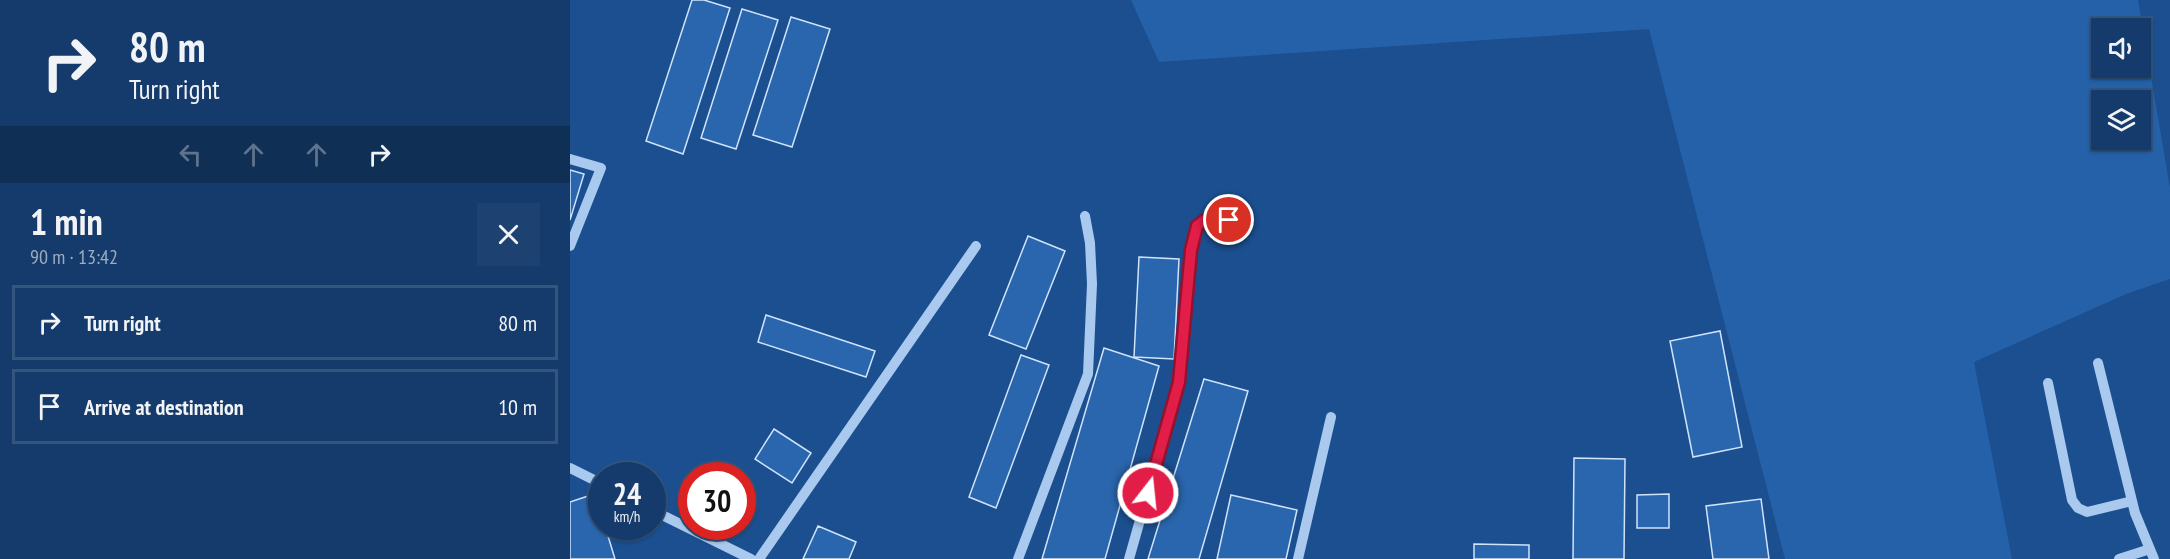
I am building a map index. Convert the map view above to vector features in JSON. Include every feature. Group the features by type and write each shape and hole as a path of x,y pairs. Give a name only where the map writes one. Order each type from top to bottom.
{"street":[{"path":"570,159 601,168 570,246"},
{"path":"1018,559 1088,374 1092,284 1090,243 1085,216"},
{"path":"1130,559 1179,382 1191,250 1197,226 1205,220 1242,220"},
{"path":"759,559 976,246"},
{"path":"2098,363 2132,501 2152,554 2119,559"},
{"path":"2048,383 2072,500 2078,508 2087,512 2132,501"},
{"path":"1298,559 1330,417"},
{"path":"570,468 588,477"},
{"path":"666,517 751,559"}],"shaded area":[{"path":"1131,0 2138,0 2141,18 2091,18 2091,78 2151,76 2170,188 2170,279 2126,294 1974,362 2012,559 1785,559 1649,29 1159,62"}],"building":[{"path":"692,0 704,0 730,8 683,154 646,141"},
{"path":"742,9 778,20 736,149 701,138"},
{"path":"791,17 830,29 792,147 753,135"},
{"path":"570,170 584,174 570,220"},
{"path":"1028,236 1065,251 1026,349 989,335"},
{"path":"1139,257 1179,259 1174,359 1134,357"},
{"path":"766,315 875,351 866,377 758,342"},
{"path":"1720,331 1742,447 1693,457 1670,341"},
{"path":"1104,348 1159,366 1105,559 1042,559"},
{"path":"1021,355 1049,365 996,508 969,497"},
{"path":"1204,379 1248,391 1199,559 1148,559"},
{"path":"774,429 811,453 792,483 755,459"},
{"path":"1574,458 1625,459 1624,559 1573,559"},
{"path":"1669,494 1669,528 1637,528 1637,495"},
{"path":"1231,495 1297,510 1286,559 1217,559"},
{"path":"588,496 588,540 609,540 615,559 570,559 570,502"},
{"path":"1761,499 1769,559 1713,559 1706,506"},
{"path":"818,526 856,542 849,559 803,559"},
{"path":"1474,544 1529,545 1529,559 1474,559"}],"route":[{"path":"1148,493 1179,382 1191,250 1197,226 1205,220 1229,220"}]}
